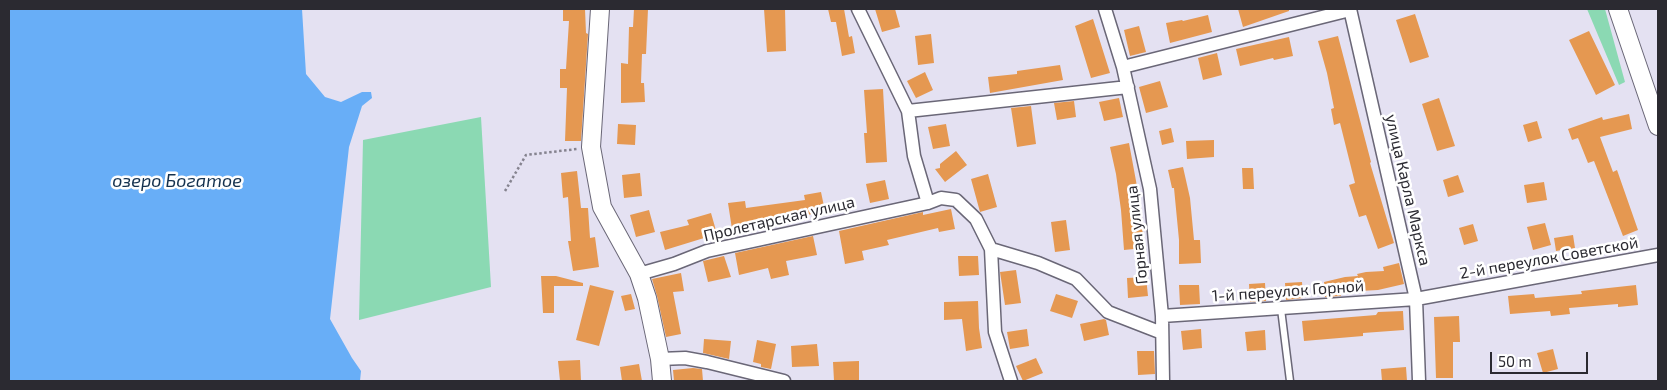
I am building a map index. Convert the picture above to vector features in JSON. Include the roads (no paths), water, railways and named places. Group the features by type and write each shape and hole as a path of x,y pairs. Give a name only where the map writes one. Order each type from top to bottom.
{"street":[{"path":"600,9 591,147 602,207 639,274 647,298 660,359 662,381"},
{"path":"858,9 908,112 914,156 928,203"},
{"name":"Горная улица","path":"1105,9 1123,67 1150,188 1162,316 1163,381"},
{"path":"1123,67 1350,9"},
{"name":"улица Карла Маркса","path":"1350,9 1416,299 1419,381"},
{"path":"1618,9 1658,126"},
{"path":"908,112 1128,87"},
{"name":"Пролетарская улица","path":"639,274 674,264 707,251 928,203 941,198 956,200 976,219 991,249 995,332 1011,381"},
{"path":"991,249 1038,263 1076,279 1108,312 1162,333"},
{"name":"2-й переулок Советской","path":"1416,299 1658,255"},
{"name":"1-й переулок Горной","path":"1162,316 1416,299"},
{"path":"660,359 692,360 784,381"}],"lane":[{"path":"1281,309 1290,381"}],"water":[{"name":"озеро Богатое","path":"9,9 302,9 306,74 325,97 341,102 362,92 371,92 372,98 362,106 349,147 330,319 361,371 360,381 9,381"}]}
